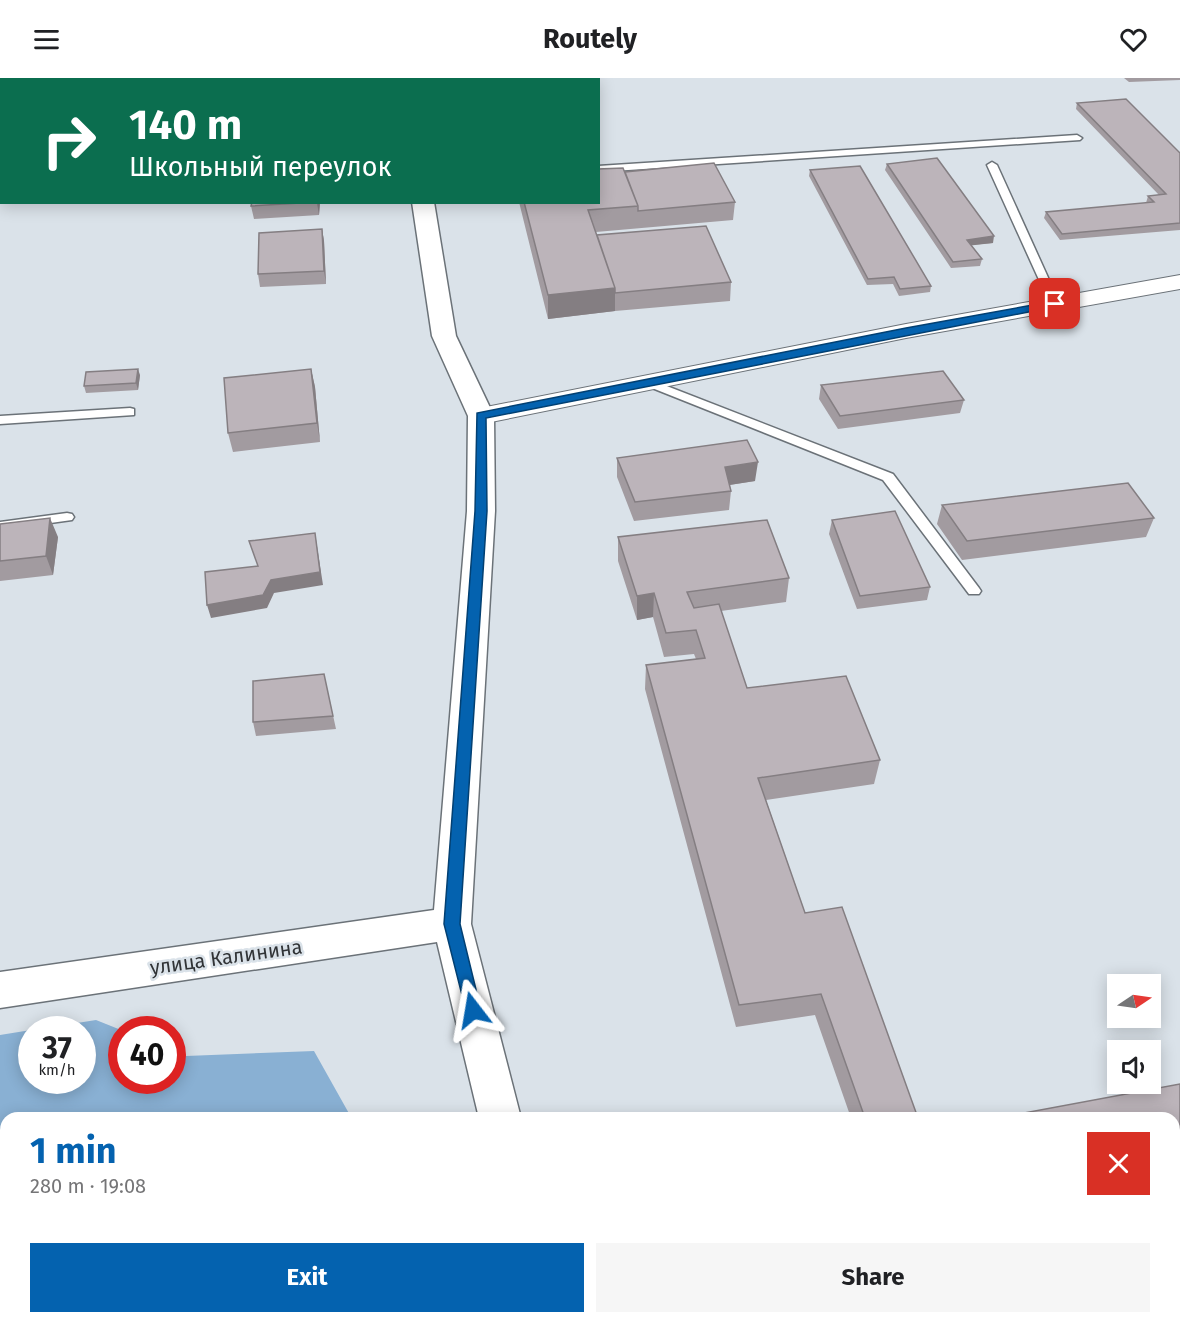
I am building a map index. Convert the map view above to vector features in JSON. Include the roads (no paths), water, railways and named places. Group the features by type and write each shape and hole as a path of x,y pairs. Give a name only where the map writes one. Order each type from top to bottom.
{"street":[{"path":"423,204 444,336 481,416 481,511 452,924 499,1112"},
{"path":"481,416 646,382 1180,282"},
{"name":"улица Калинина","path":"0,990 452,924"}],"lane":[{"path":"600,170 1077,138"},
{"path":"992,165 1055,304"},
{"path":"646,382 888,477 974,591"},
{"path":"0,420 130,412"},
{"path":"0,526 67,517"}]}
